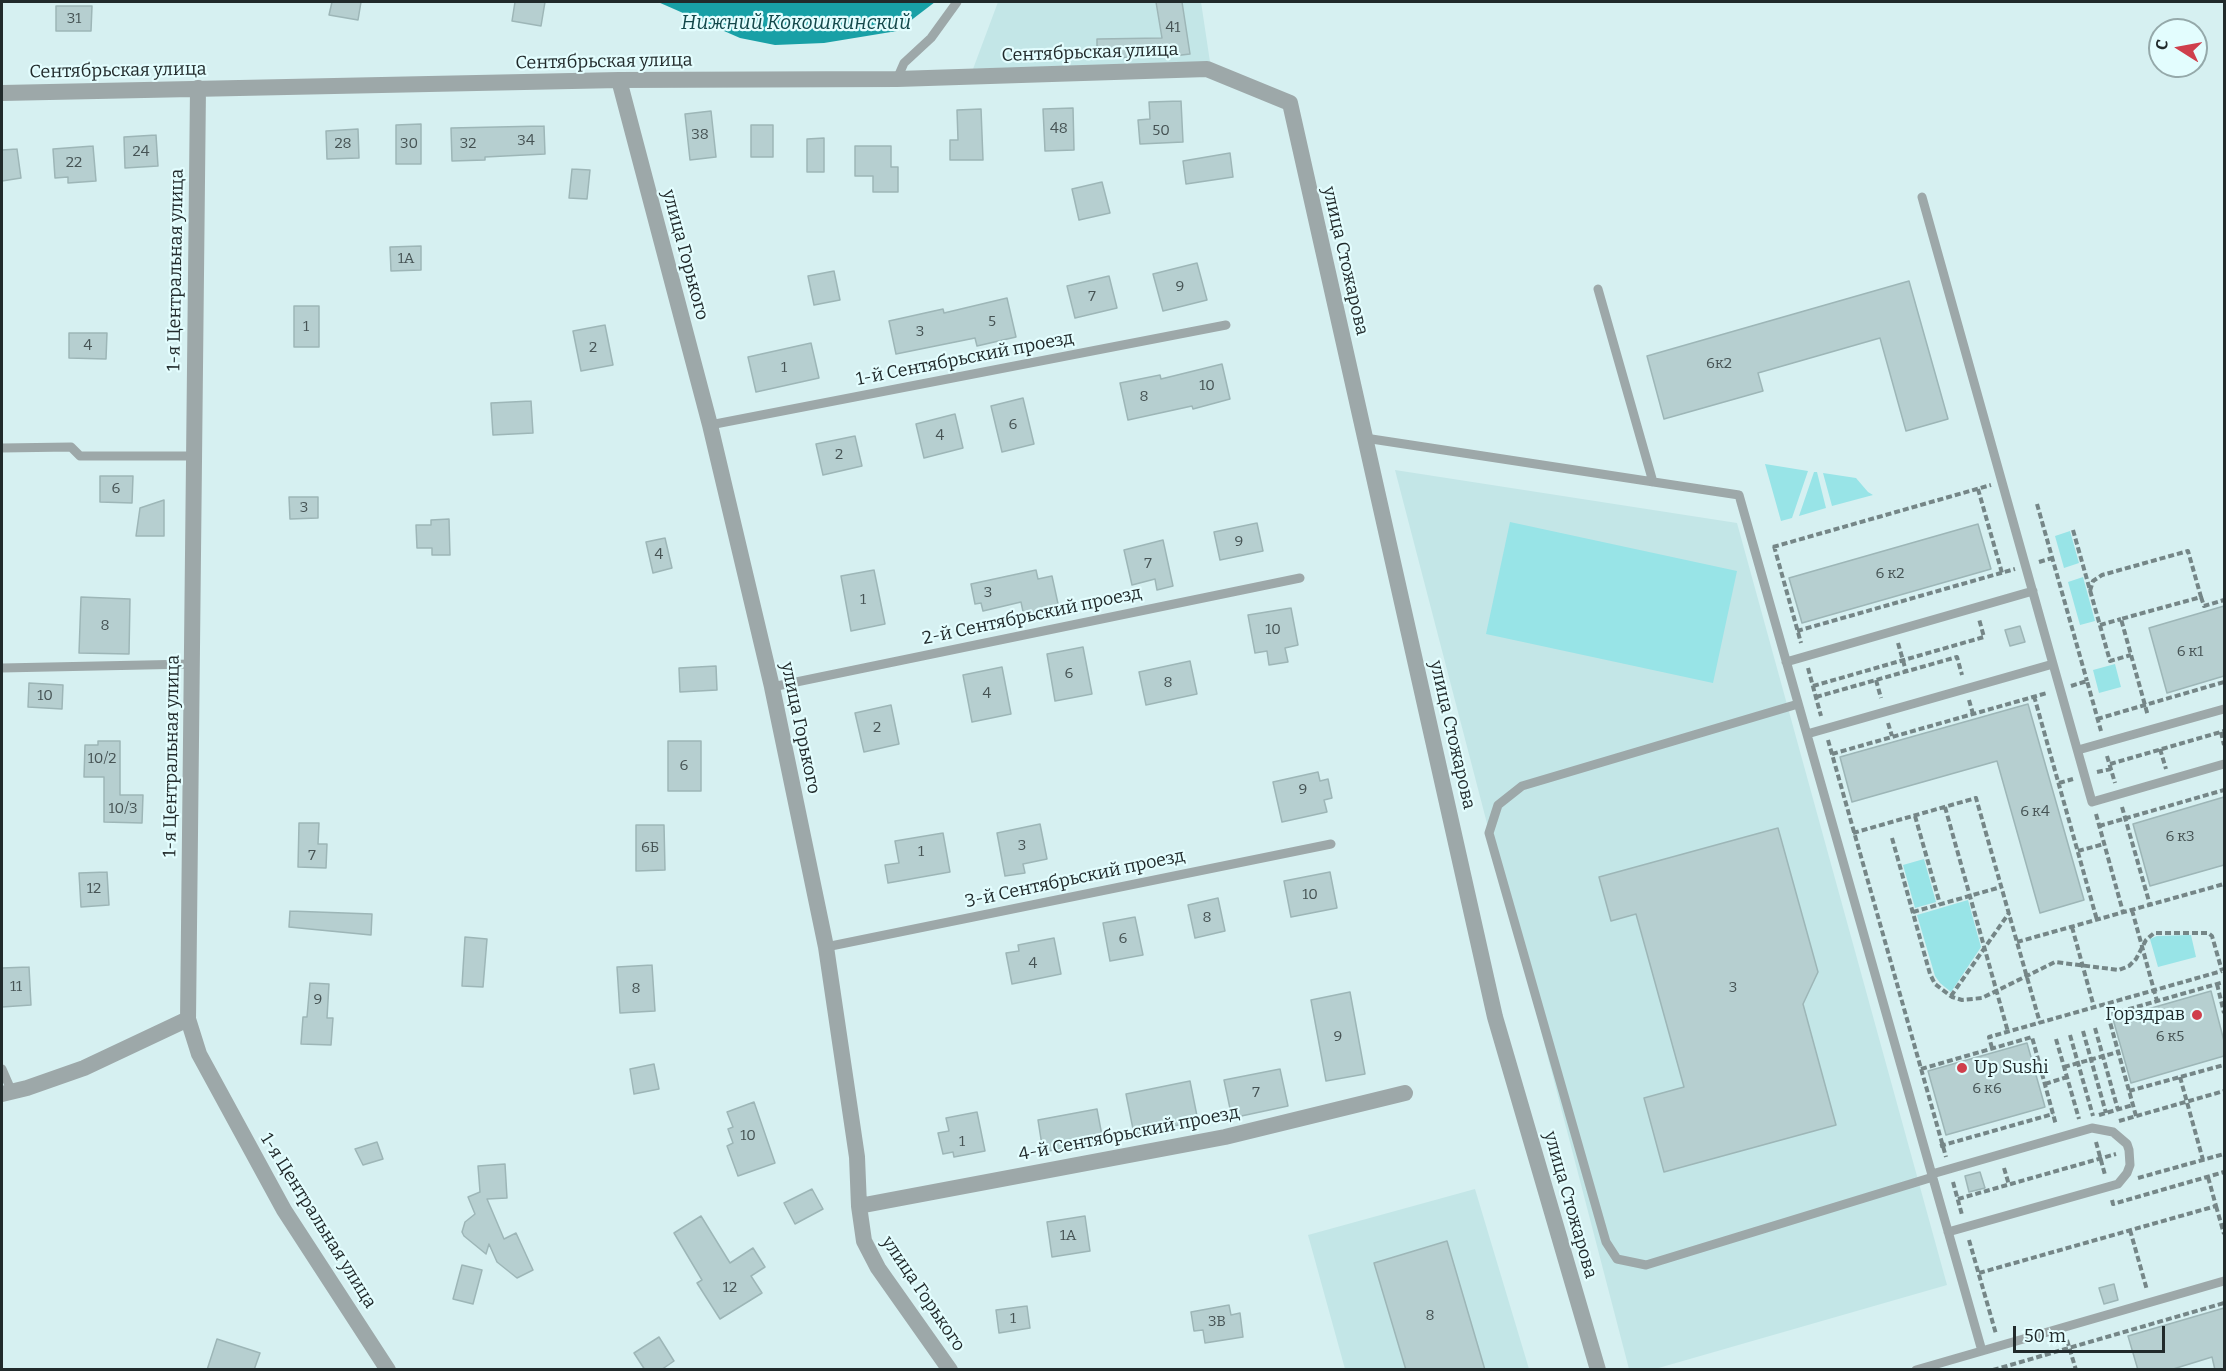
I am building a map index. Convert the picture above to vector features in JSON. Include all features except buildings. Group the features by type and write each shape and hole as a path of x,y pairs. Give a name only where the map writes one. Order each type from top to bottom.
{"street":[{"name":"Сентябрьская улица","path":"2,93 618,80 897,79 1207,69 1290,103"},
{"name":"улица Горького","path":"618,80 710,425 772,687 826,947 857,1158 861,1230 869,1253 950,1370"},
{"name":"1-я Центральная улица","path":"198,88 188,1019 199,1054 284,1210 388,1370"},
{"name":"улица Стожарова","path":"1290,103 1495,1017 1598,1370"},
{"path":"7,1093 84,1068 188,1019"},
{"name":"4-й Сентябрьский проезд","path":"859,1206 1225,1137 1405,1093"}],"lane":[{"path":"897,79 904,63 931,38 957,2"},
{"path":"1922,197 2092,802 2224,765"},
{"path":"1599,289 1653,482"},
{"name":"1-й Сентябрьский проезд","path":"710,425 1226,325"},
{"path":"1365,438 1739,495 1982,1351"},
{"path":"2,448 71,447 80,456 194,456"},
{"name":"2-й Сентябрьский проезд","path":"772,687 1300,578"},
{"path":"1786,662 2033,591"},
{"path":"2,668 192,664"},
{"path":"1807,734 2053,664"},
{"path":"1798,704 1522,786 1498,805 1489,833 1606,1242 1617,1259 1646,1264 1949,1169 2092,1128 2113,1132 2127,1144 2130,1165 2127,1173 2113,1186 1948,1232"},
{"path":"2078,750 2224,709"},
{"name":"3-й Сентябрьский проезд","path":"826,947 1331,844"},
{"path":"2,1069 7,1093"},
{"path":"1916,1370 2224,1281"}],"path":[{"path":"1755,552 2002,482"},
{"path":"1978,489 2002,573"},
{"path":"2037,504 2150,905"},
{"path":"2073,530 2110,661 2131,655"},
{"path":"1774,546 1999,1346"},
{"path":"2090,591 2093,581 2102,575 2188,551 2204,606 2224,600"},
{"path":"1779,636 2052,558"},
{"path":"1813,686 1984,637 1968,582"},
{"path":"2100,625 2201,597"},
{"path":"2121,619 2152,729"},
{"path":"1816,697 1957,657 1973,714"},
{"path":"1814,759 2086,681"},
{"path":"2097,719 2224,682"},
{"path":"2034,696 2097,920"},
{"path":"2110,764 2223,732 2224,745"},
{"path":"2099,826 2224,790"},
{"path":"1836,838 1976,798 2040,1023"},
{"path":"2092,802 2123,912"},
{"path":"1945,807 2008,1032"},
{"path":"1915,815 1940,904"},
{"path":"1892,838 1930,974 1935,984 1951,996 1972,1000 1982,998 2055,962 2119,970 2129,966 2136,959 2146,940 2154,933 2208,933 2212,936 2223,970 1989,1037 1992,1048"},
{"path":"2078,851 2104,844"},
{"path":"2017,942 2224,884"},
{"path":"1913,912 2001,887"},
{"path":"2132,910 2157,1001"},
{"path":"1951,996 2009,912"},
{"path":"2072,927 2094,1007"},
{"path":"2136,1116 2108,1015 2224,982"},
{"path":"2216,984 2224,1012"},
{"path":"2095,1028 2118,1110"},
{"path":"2083,1031 2106,1113"},
{"path":"2070,1035 2093,1116"},
{"path":"1921,1069 2032,1037 2060,1137"},
{"path":"2056,1039 2079,1120 2133,1105"},
{"path":"2064,1067 2118,1052"},
{"path":"2129,1092 2224,1065"},
{"path":"2045,1084 2067,1077"},
{"path":"2180,1077 2203,1160"},
{"path":"2224,1091 2092,1128 2113,1186 2114,1204 2224,1172"},
{"path":"1925,1150 2053,1114"},
{"path":"1958,1199 2129,1150"},
{"path":"2113,1186 2224,1154"},
{"path":"2208,1177 2224,1234"},
{"path":"1979,1273 2216,1206"},
{"path":"2130,1230 2156,1323"},
{"path":"1993,1370 2224,1303"},
{"path":"2064,1327 2076,1370"}],"shaded area":[{"path":"998,2 1201,2 1210,62 973,69"},
{"path":"1765,464 1808,471 1792,518 1781,521"},
{"path":"1395,470 1737,523 1947,1285 1655,1369 1629,1369"},
{"path":"1814,472 1817,472 1826,508 1799,516"},
{"path":"1823,473 1856,478 1873,495 1832,506"},
{"path":"1510,522 1737,571 1713,683 1486,634"},
{"path":"2070,531 2079,563 2064,568 2055,536"},
{"path":"2083,577 2095,621 2080,625 2068,582"},
{"path":"2115,664 2121,687 2099,693 2093,670"},
{"path":"1924,859 1936,902 1915,908 1903,865"},
{"path":"1968,900 1981,947 1951,992 1935,976 1917,915"},
{"path":"2191,935 2196,957 2158,967 2150,939 2157,936"},
{"path":"1475,1189 1529,1369 1345,1369 1308,1235"}],"water":[{"name":"Нижний Кокошкинский","path":"658,2 935,2 897,31 824,43 775,45 740,38"}],"place":[{"name":"Горздрав","path":"2197,1015"},
{"name":"Up Sushi","path":"1962,1068"}]}
